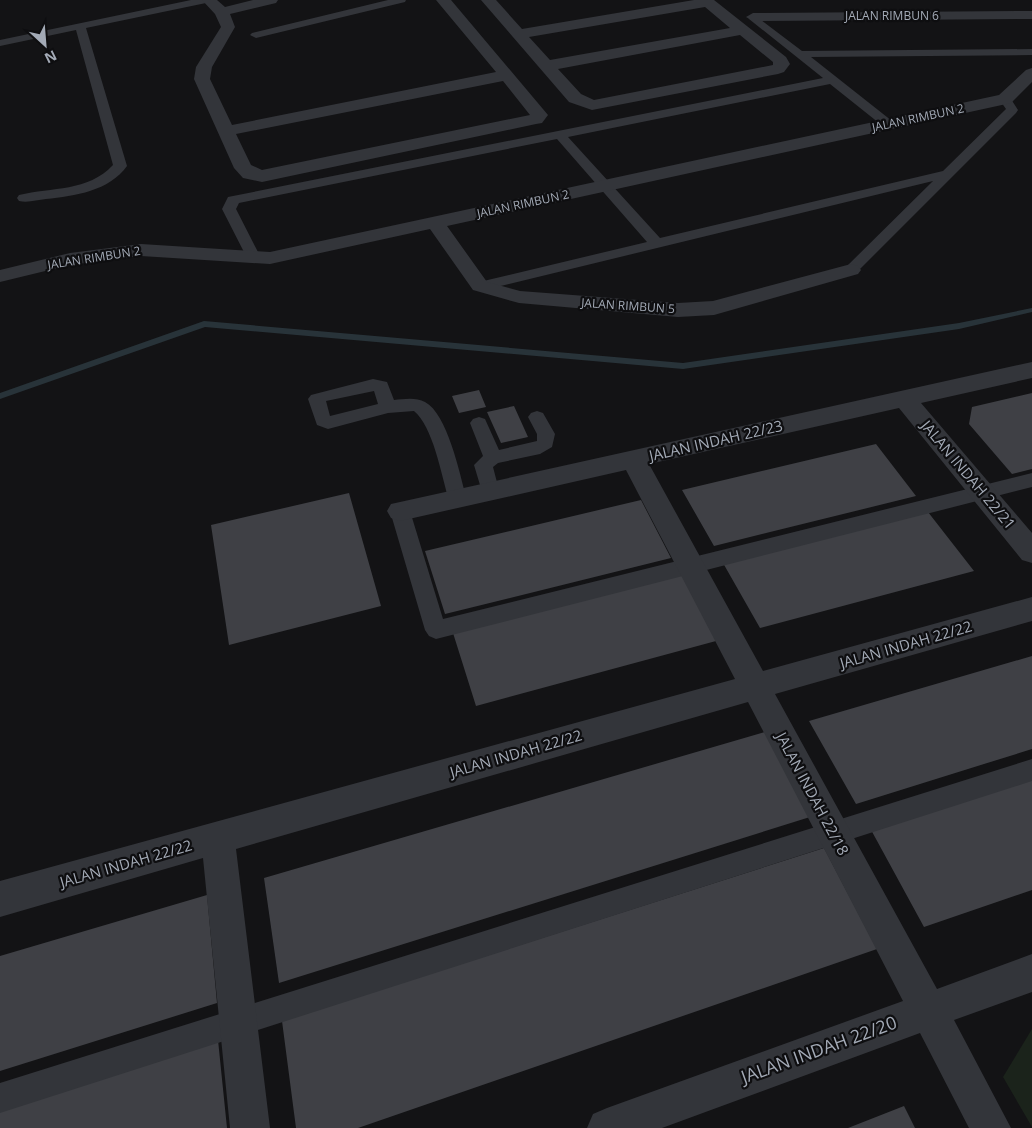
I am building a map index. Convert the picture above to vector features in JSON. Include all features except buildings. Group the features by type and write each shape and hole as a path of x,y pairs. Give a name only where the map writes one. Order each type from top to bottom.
{"street":[{"path":"207,0 222,12 228,27 204,67 202,79 243,168 250,174 262,176 536,119 539,115 537,111 443,0"},
{"path":"222,12 271,0"},
{"path":"488,0 546,66 575,98 592,105 778,69 782,64 780,60 706,1 518,34"},
{"name":"JALAN RIMBUN 6","path":"752,17 1032,15"},
{"path":"546,66 743,30"},
{"path":"1005,99 1032,73"},
{"path":"226,131 506,75"},
{"name":"JALAN RIMBUN 2","path":"0,276 70,259 140,250 270,258 1005,99"},
{"path":"435,223 480,286"},
{"name":"JALAN RIMBUN 5","path":"480,286 519,297 678,310 714,308 851,270"},
{"name":"JALAN INDAH 22/23","path":"400,511 1032,370"},
{"name":"JALAN INDAH 22/21","path":"904,398 1032,552"},
{"name":"JALAN INDAH 22/18","path":"634,460 991,1128"},
{"name":"JALAN INDAH 22/22","path":"0,899 1032,610"},
{"path":"218,838 250,1128"},
{"name":"JALAN INDAH 22/20","path":"606,1128 1032,973"}],"lane":[{"path":"0,53 80,26 207,0"},
{"path":"256,35 401,0"},
{"path":"752,17 888,124"},
{"path":"24,198 74,190 104,182 120,166 80,26"},
{"path":"0,43 17,47"},
{"path":"799,54 1032,52"},
{"path":"253,256 229,209 233,200 833,80"},
{"path":"851,270 1012,110 1005,99"},
{"path":"560,135 656,243"},
{"path":"480,286 946,174"},
{"path":"388,406 416,405 425,409 434,428 457,497"},
{"path":"490,490 483,465 493,458 540,448 546,443 546,434 537,417"},
{"path":"479,424 493,458"},
{"path":"400,511 436,630 1032,480"},
{"path":"0,1098 1032,770"}],"shaded area":[{"path":"1032,1029 1032,1127 1003,1077"}],"waterway":[{"path":"0,396 204,324 683,366 959,326 1032,310"}]}
